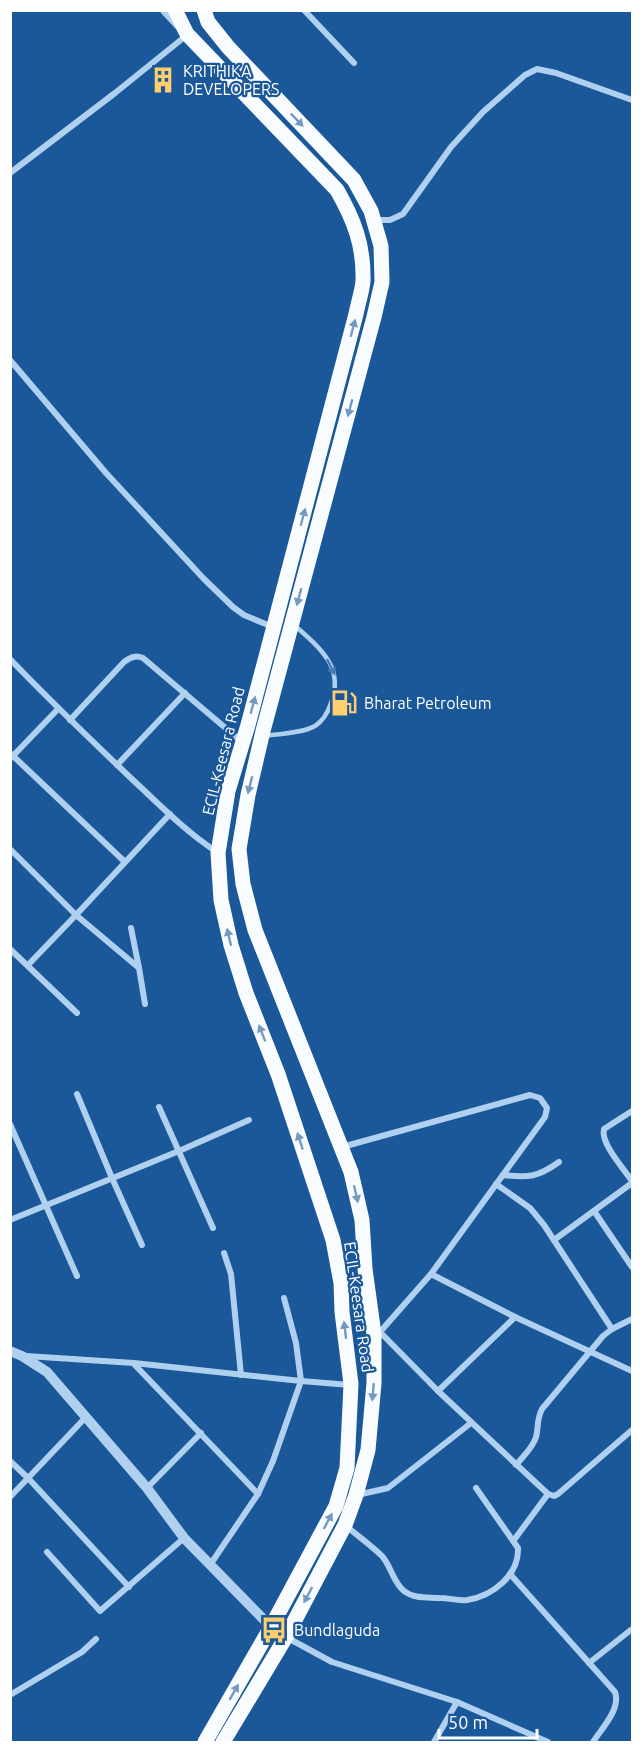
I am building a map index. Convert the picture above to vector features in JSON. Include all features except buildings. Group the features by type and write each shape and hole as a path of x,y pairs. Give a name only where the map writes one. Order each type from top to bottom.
{"main road":[{"name":"ECIL-Keesara Road","path":"175,10 188,34 337,190 353,218 362,249 363,282 274,627 228,791 218,853 221,900 231,945 246,993 278,1074 333,1240 341,1283 342,1312 351,1385 347,1468 336,1506 271,1628 205,1743"},
{"name":"ECIL-Keesara Road","path":"204,10 208,22 228,47 354,180 372,211 381,246 382,282 262,736 248,795 239,849 243,884 255,930 351,1172 362,1220 365,1269 377,1333 368,1450 345,1525 286,1637 223,1743"},
{"path":"243,742 262,736"}],"street":[{"path":"10,173 188,34 165,10"},
{"path":"304,10 354,63"},
{"path":"374,220 390,220 403,214 451,147 483,112 525,75 537,69 556,73 633,100"},
{"path":"10,360 106,473 204,579 244,615 274,627"},
{"path":"70,720 124,662 132,657 143,658 243,742"},
{"path":"10,659 58,710 197,839 218,853"},
{"path":"117,765 185,693"},
{"path":"58,710 11,756 125,862"},
{"path":"28,965 170,814"},
{"path":"10,849 76,915 139,968"},
{"path":"131,928 145,1004"},
{"path":"10,949 77,1013"},
{"path":"76,1094 142,1245"},
{"path":"341,1147 530,1095 540,1098 547,1108 545,1117 431,1274 377,1333 548,1494 554,1496 558,1494 633,1430"},
{"path":"159,1107 213,1228"},
{"path":"554,1240 633,1182 602,1135 604,1129 633,1111"},
{"path":"10,1220 249,1120"},
{"path":"10,1124 77,1276"},
{"path":"503,1175 532,1177 544,1173 559,1162"},
{"path":"496,1184 530,1208 554,1240 612,1329"},
{"path":"594,1211 633,1267"},
{"path":"224,1253 231,1274 241,1375"},
{"path":"431,1274 515,1317 633,1371"},
{"path":"210,1565 258,1494 273,1461 301,1382 296,1343 284,1298"},
{"path":"438,1391 515,1317"},
{"path":"516,1464 530,1449 536,1438 537,1418 542,1409 603,1336 633,1319"},
{"path":"10,1351 47,1372 147,1488 184,1538 271,1628 332,1662 457,1702 548,1743"},
{"path":"22,1356 134,1363 301,1382 351,1385"},
{"path":"134,1363 258,1494"},
{"path":"10,1497 86,1416"},
{"path":"356,1495 388,1488 471,1423"},
{"path":"147,1488 201,1432"},
{"path":"10,1461 129,1587"},
{"path":"345,1525 382,1556 404,1591 418,1598 465,1600 482,1596 499,1586 510,1574 518,1555 518,1548 476,1488"},
{"path":"514,1540 548,1494"},
{"path":"47,1552 100,1611 184,1538"},
{"path":"510,1574 615,1692 618,1700 615,1708 593,1743"},
{"path":"589,1663 633,1629"},
{"path":"10,1695 82,1652 96,1639"},
{"path":"435,1743 457,1702"}],"lane":[{"path":"262,736 307,729 317,725 325,715 334,694 336,680 331,665 323,653 292,624"}],"place":[{"name":"KRITHIKA DEVELOPERS","path":"163,80"},
{"name":"Bharat Petroleum","path":"344,703"},
{"name":"Bundlaguda","path":"274,1630"}]}
